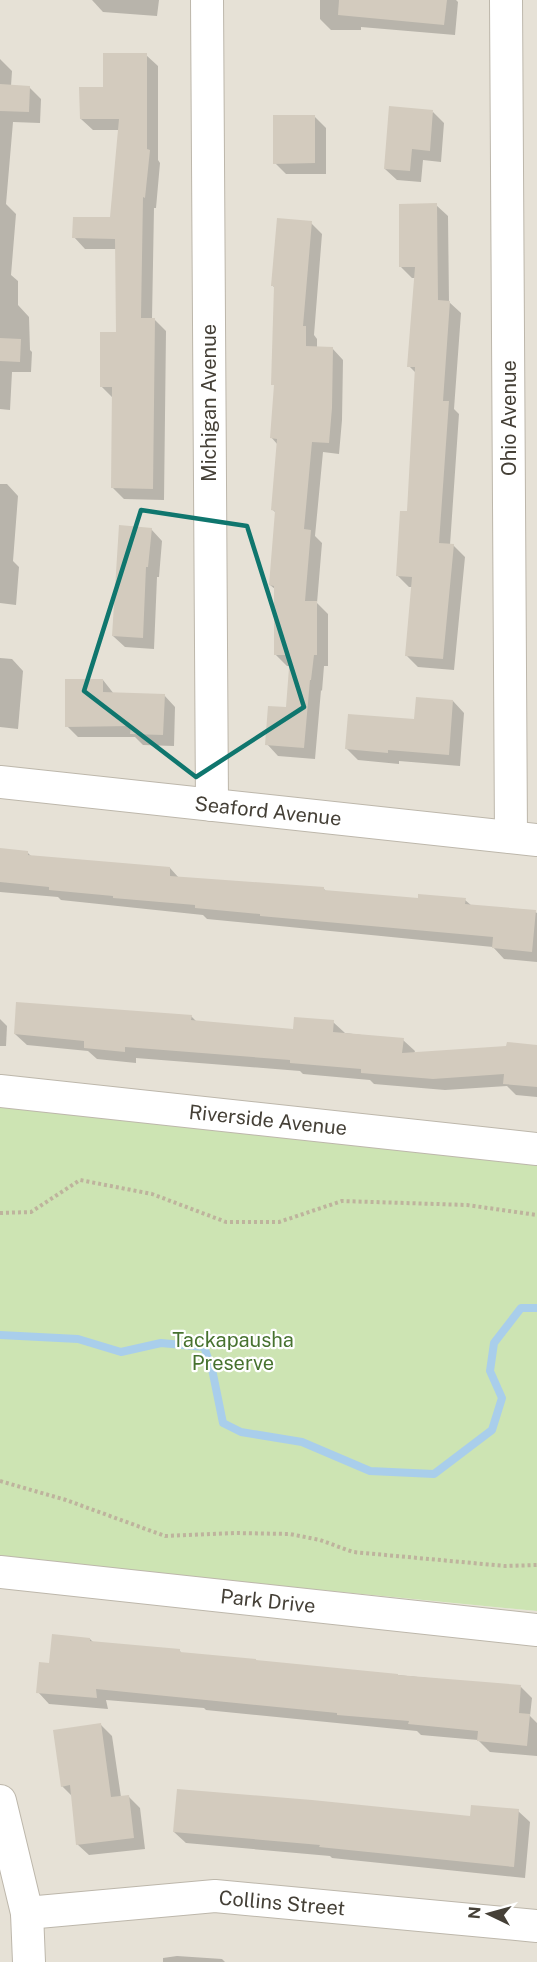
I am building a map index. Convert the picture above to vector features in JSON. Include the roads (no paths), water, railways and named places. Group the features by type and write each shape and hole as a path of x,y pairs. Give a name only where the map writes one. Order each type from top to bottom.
{"street":[{"name":"Michigan Avenue","path":"207,0 212,805"},
{"name":"Ohio Avenue","path":"506,0 524,838"},
{"name":"Seaford Avenue","path":"0,782 524,838"},
{"name":"Riverside Avenue","path":"0,1091 537,1149"},
{"name":"Park Drive","path":"0,1572 537,1630"},
{"path":"0,1801 27,1914 28,1962"},
{"name":"Collins Street","path":"27,1914 214,1896 537,1926"}],"waterway":[{"path":"0,1335 78,1339 121,1352 161,1343 204,1347 212,1369 223,1423 241,1432 302,1442 370,1471 434,1474 492,1430 502,1398 490,1371 494,1343 521,1308 537,1308"}],"park label":[{"name":"Tackapausha Preserve","path":"233,1352"}]}
